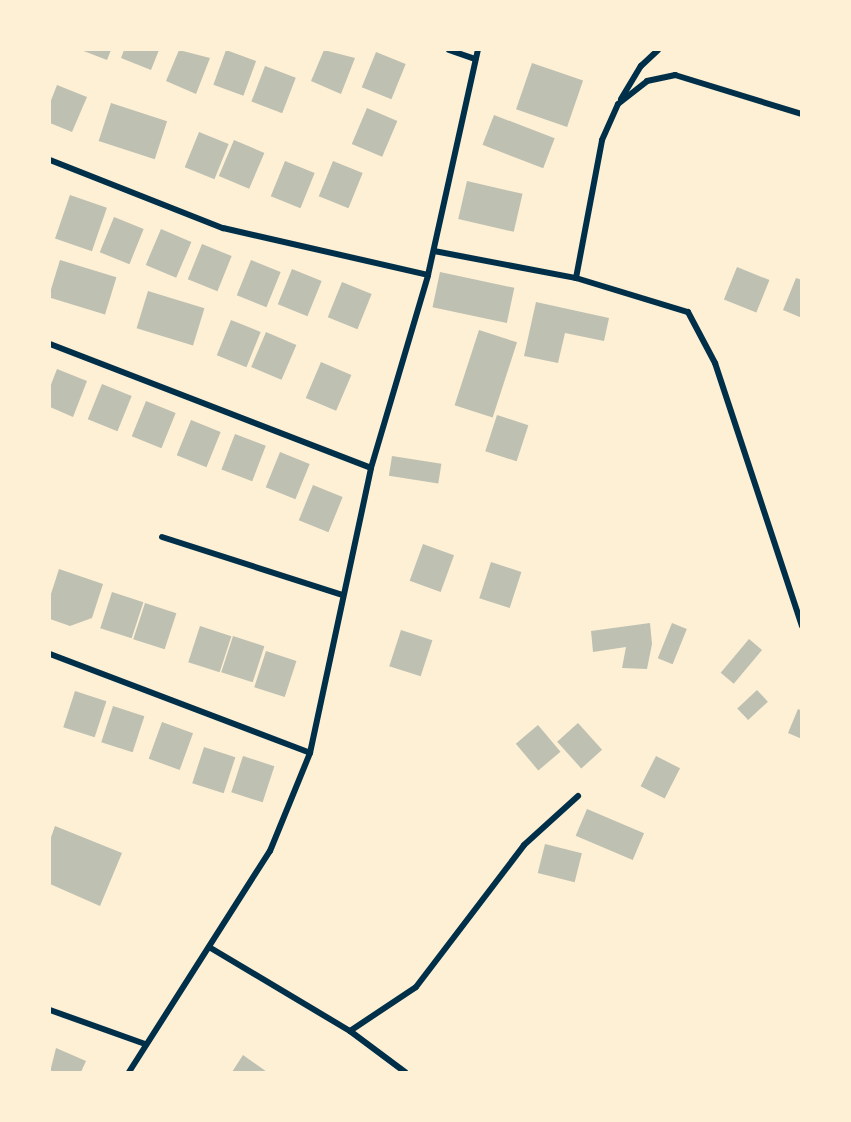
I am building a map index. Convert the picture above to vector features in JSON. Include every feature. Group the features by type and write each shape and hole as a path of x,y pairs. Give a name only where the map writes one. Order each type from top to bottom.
{"street":[{"path":"449,50 475,59"},
{"path":"129,1072 270,851 310,753 370,468 428,275 478,50"},
{"path":"576,278 602,140 618,104 640,66 658,50"},
{"path":"618,104 647,81 675,75 801,114"},
{"path":"50,160 223,228 428,275"},
{"path":"434,251 576,278 688,312 715,363 801,626"},
{"path":"50,344 370,468"},
{"path":"162,537 343,594"},
{"path":"50,654 310,753"},
{"path":"351,1031 416,987 524,845 578,796"},
{"path":"208,947 351,1031 405,1072"},
{"path":"50,1010 145,1044"}],"building":[{"path":"81,50 111,50 107,60"},
{"path":"124,50 159,50 151,70 121,58"},
{"path":"179,50 210,58 196,94 166,81"},
{"path":"226,50 256,61 243,96 213,85"},
{"path":"324,50 355,58 341,94 311,81"},
{"path":"376,52 406,64 391,99 362,87"},
{"path":"532,63 583,81 567,127 516,109"},
{"path":"265,66 296,78 282,113 251,101"},
{"path":"57,85 87,97 72,132 50,123 50,103"},
{"path":"111,103 167,121 155,159 99,141"},
{"path":"367,108 397,121 382,157 352,144"},
{"path":"494,115 555,138 543,168 483,145"},
{"path":"199,132 229,144 214,179 185,167"},
{"path":"234,140 264,153 249,189 219,176"},
{"path":"285,161 315,173 300,208 271,196"},
{"path":"333,161 363,173 348,208 319,196"},
{"path":"467,181 523,194 514,232 458,219"},
{"path":"70,195 107,208 92,251 55,238"},
{"path":"114,217 144,229 129,264 100,252"},
{"path":"161,229 191,242 176,278 146,265"},
{"path":"202,244 232,256 217,291 188,279"},
{"path":"60,260 116,277 105,315 50,298"},
{"path":"251,260 281,272 266,307 237,295"},
{"path":"737,267 769,280 756,313 724,299"},
{"path":"292,269 322,281 307,316 278,304"},
{"path":"440,272 514,288 507,323 433,307"},
{"path":"796,278 802,280 802,318 783,310"},
{"path":"342,282 372,294 357,329 328,317"},
{"path":"148,291 204,308 193,346 137,328"},
{"path":"536,302 609,318 604,341 565,333 558,363 524,356"},
{"path":"231,320 261,332 246,367 217,355"},
{"path":"479,330 517,342 493,417 455,405"},
{"path":"266,332 296,345 282,380 251,367"},
{"path":"321,362 351,375 336,411 306,398"},
{"path":"57,369 87,381 73,417 50,407 50,387"},
{"path":"102,384 132,396 117,431 88,419"},
{"path":"146,401 176,413 161,448 132,436"},
{"path":"497,415 528,425 517,461 485,451"},
{"path":"191,420 221,432 206,467 177,455"},
{"path":"235,434 266,446 252,481 221,469"},
{"path":"280,452 310,464 295,499 266,487"},
{"path":"392,456 441,464 438,484 389,476"},
{"path":"313,485 343,497 328,532 299,520"},
{"path":"423,544 454,555 441,592 410,581"},
{"path":"491,562 521,572 510,608 479,598"},
{"path":"59,569 103,584 92,618 70,626 50,619 50,597"},
{"path":"112,592 143,602 132,638 100,628"},
{"path":"145,603 176,613 165,649 133,639"},
{"path":"650,623 652,644 647,669 622,668 626,647 593,652 591,631"},
{"path":"672,623 687,629 673,664 658,658"},
{"path":"200,626 231,636 220,672 188,662"},
{"path":"401,630 432,640 421,676 389,666"},
{"path":"233,636 264,646 253,682 221,672"},
{"path":"749,639 762,650 734,684 721,673"},
{"path":"266,651 296,661 285,697 254,687"},
{"path":"757,690 768,702 748,720 737,708"},
{"path":"75,691 106,701 95,737 63,727"},
{"path":"113,706 144,716 133,752 101,742"},
{"path":"798,709 802,711 802,739 788,733"},
{"path":"162,722 193,733 180,770 149,759"},
{"path":"578,723 602,750 581,768 557,742"},
{"path":"538,725 560,752 538,770 516,744"},
{"path":"204,747 235,757 224,793 192,783"},
{"path":"243,756 274,766 263,802 231,792"},
{"path":"656,756 680,768 665,799 641,786"},
{"path":"587,809 644,833 633,860 576,836"},
{"path":"55,826 122,853 100,906 50,884 50,840"},
{"path":"545,844 582,853 575,882 538,873"},
{"path":"56,1048 86,1061 81,1072 50,1072"},
{"path":"243,1055 267,1072 232,1072"}]}
